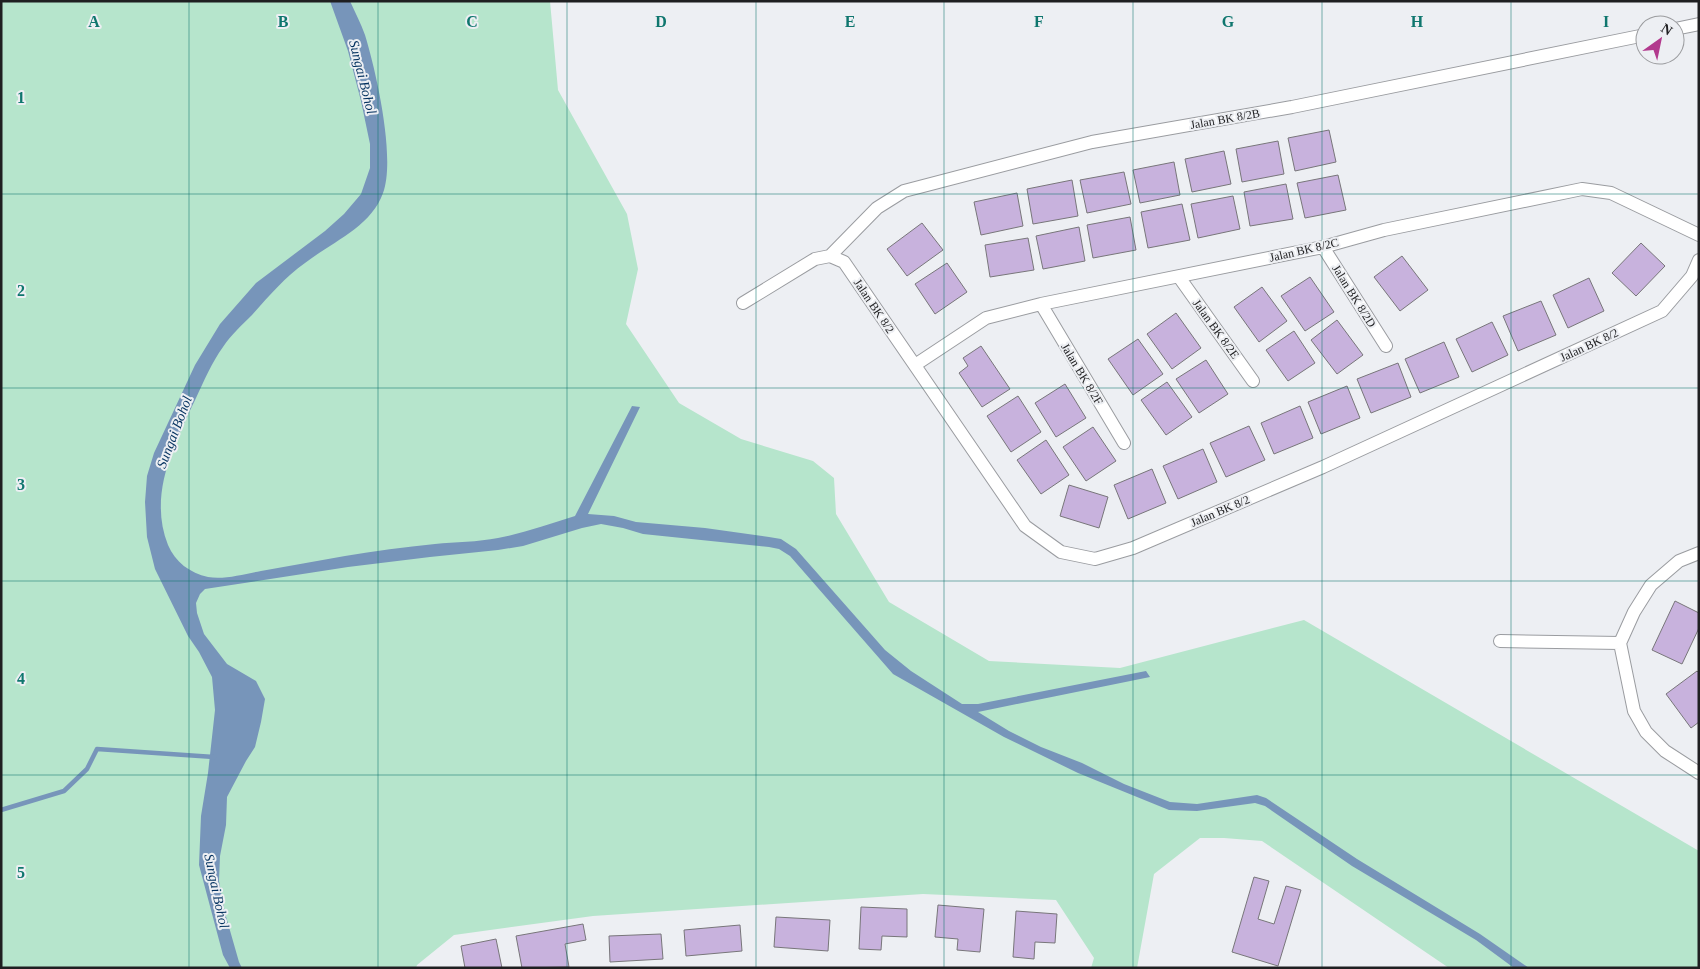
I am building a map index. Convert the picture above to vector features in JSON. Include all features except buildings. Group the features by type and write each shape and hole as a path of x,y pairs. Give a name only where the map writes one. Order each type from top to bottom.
{"street":[{"path":"1685,27 1699,24"},
{"name":"Jalan BK 8/2B","path":"830,256 877,208 904,191 1092,142 1292,107 1635,37"},
{"name":"Jalan BK 8/2C","path":"915,365 986,318 1041,304 1323,247 1384,230 1582,189 1611,193 1699,236"},
{"name":"Jalan BK 8/2D","path":"1323,247 1386,346"},
{"path":"743,303 815,260 830,256"},
{"name":"Jalan BK 8/2","path":"830,256 844,262 1025,526 1061,552 1095,559 1133,548 1323,467 1662,311 1692,276 1699,260"},
{"name":"Jalan BK 8/2E","path":"1179,277 1253,381"},
{"name":"Jalan BK 8/2F","path":"1041,304 1124,443"},
{"path":"1699,553 1679,561 1651,585 1634,612 1620,643 1634,710 1646,732 1665,751 1699,773"},
{"path":"1500,641 1620,643"}],"green space":[{"path":"1,1 550,1 558,90 627,214 638,269 626,324 679,403 741,439 813,461 834,478 836,514 889,602 989,661 1120,668 1304,620 1699,851 1699,968 1449,968 1262,841 1200,838 1154,874 1137,968 1091,968 1094,958 1056,900 923,894 593,916 454,935 417,965 416,968 1,968"}],"water":[{"name":"Sungai Bohol","path":"330,1 350,1 369,51 379,92 386,137 386,178 383,193 370,215 360,225 316,255 291,274 277,288 230,338 212,365 172,452 162,489 163,526 168,545 179,562 195,573 214,578 227,577 378,551 498,538 575,516 632,406 640,407 588,514 614,516 636,522 705,528 781,539 796,549 885,650 911,671 962,704 978,704 1146,671 1150,677 978,712 1009,731 1041,747 1170,802 1197,804 1257,795 1266,798 1357,859 1480,934 1529,968 1514,968 1476,940 1352,866 1265,806 1255,803 1197,811 1169,810 1078,773 1004,737 893,674 790,556 779,549 643,534 601,524 523,546 348,567 205,589 200,594 196,603 197,613 204,634 227,664 256,681 265,699 255,747 227,797 226,825 220,856 219,881 225,913 242,968 230,968 223,955 199,865 201,816 215,710 212,677 188,636 155,569 147,537 145,502 147,476 154,453 195,365 220,324 256,283 325,231 344,214 361,194 370,168 370,144 348,51"}],"waterway":[{"path":"1,810 64,791 87,769 97,749 214,757"}]}
